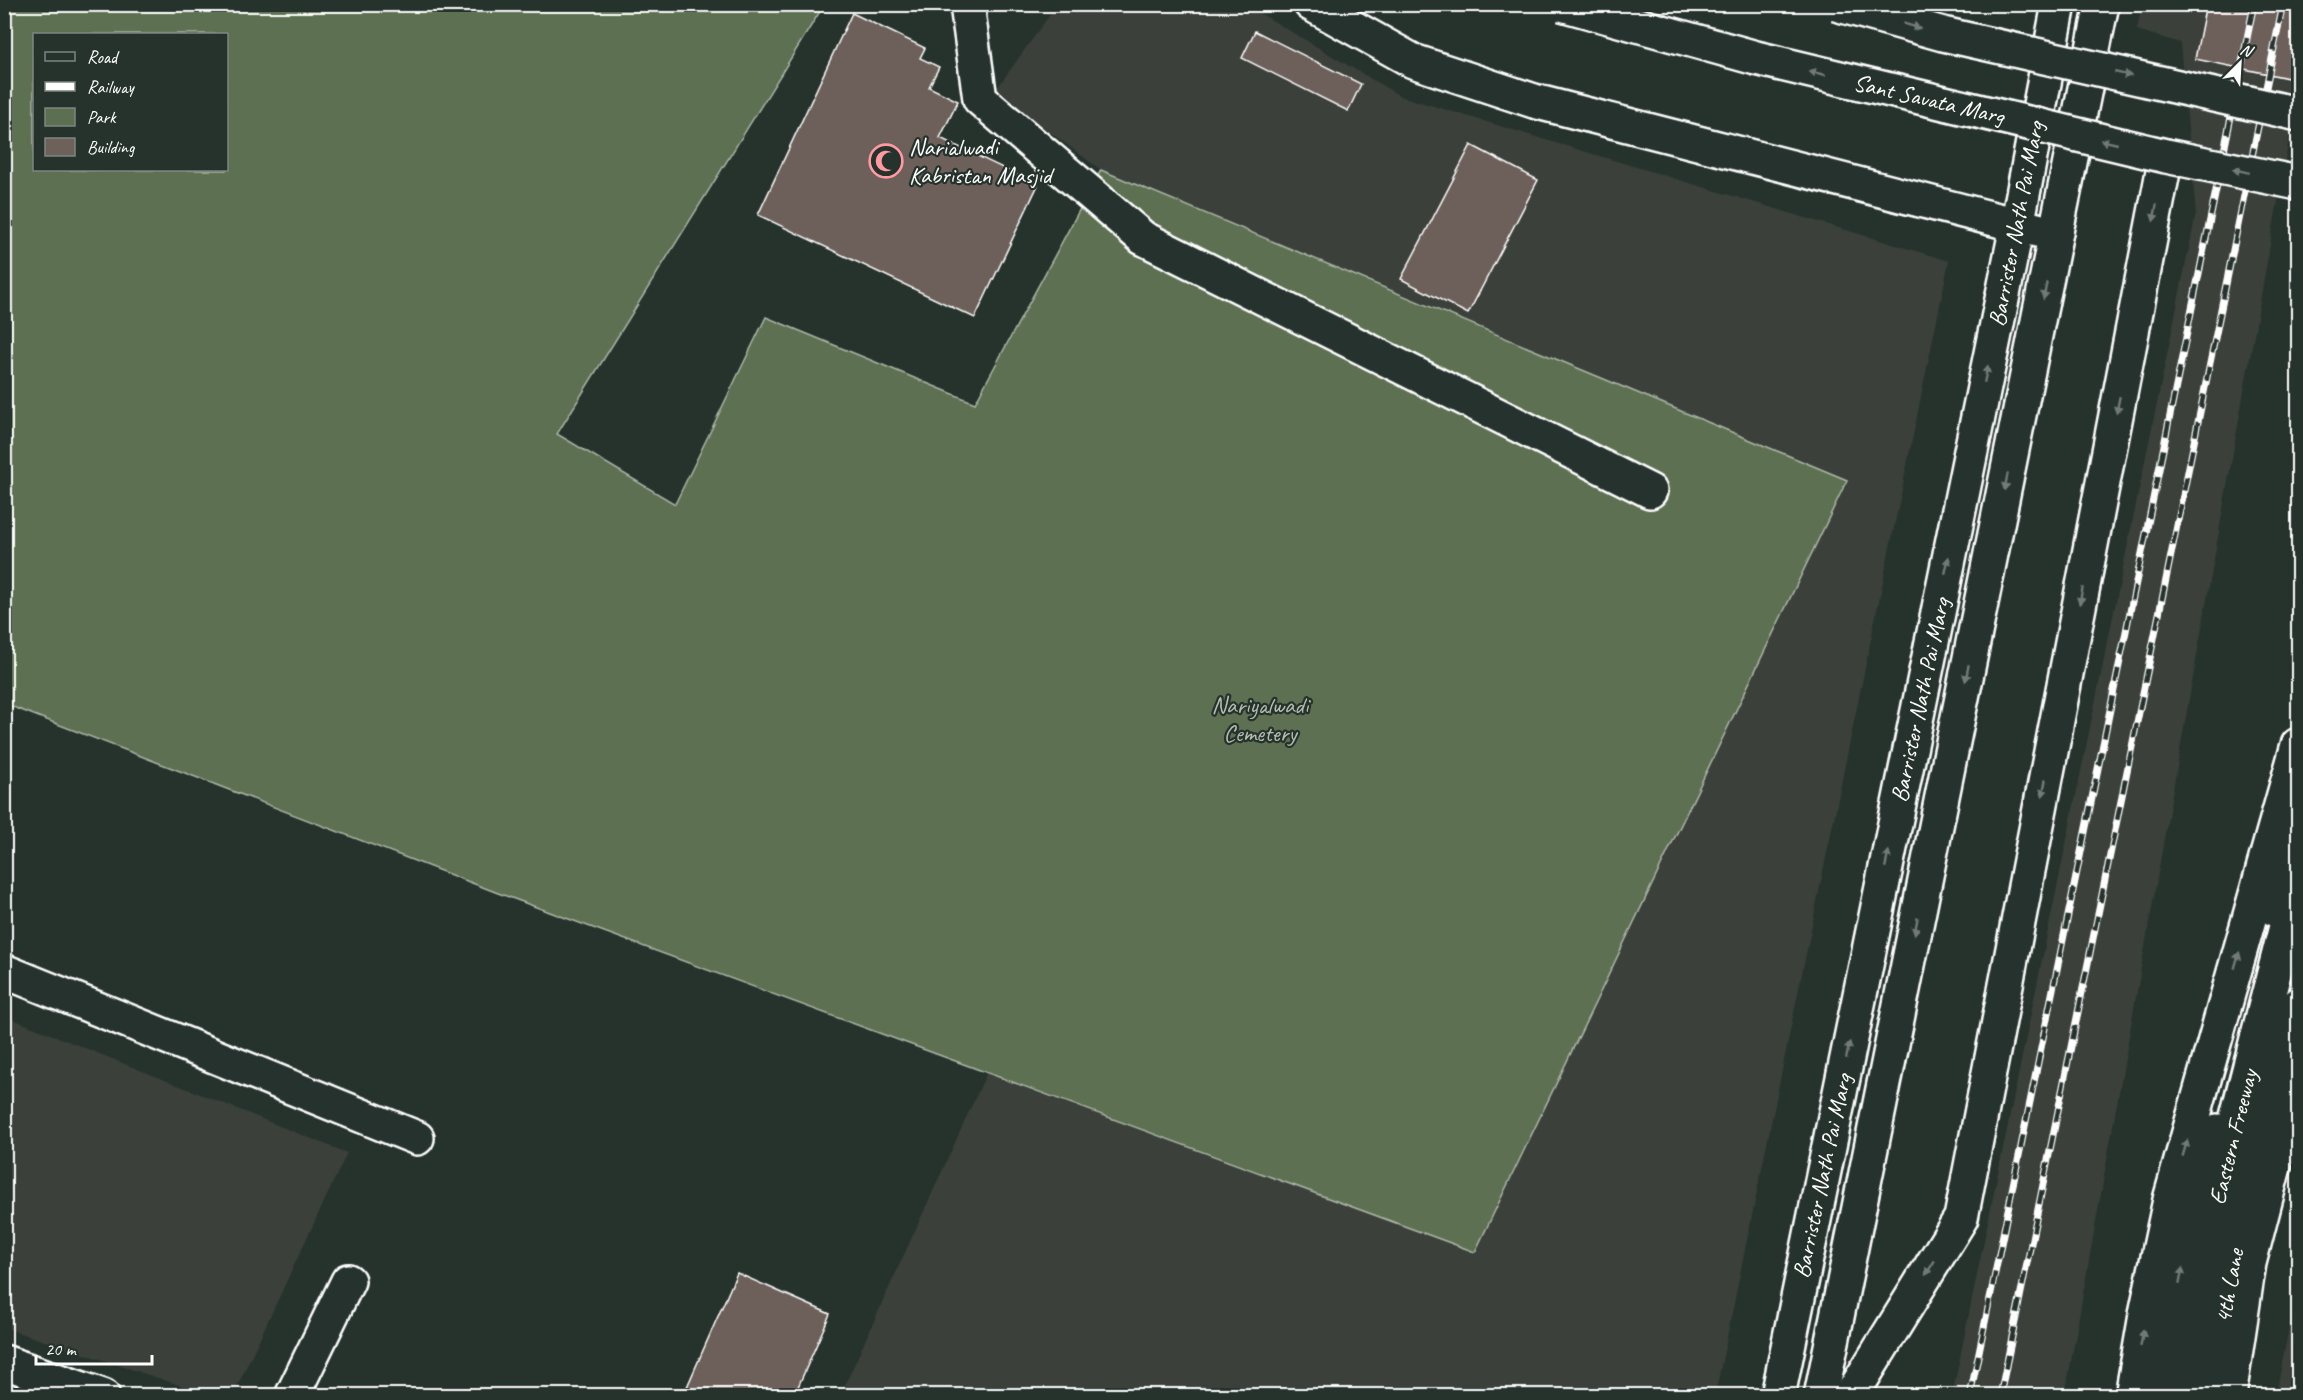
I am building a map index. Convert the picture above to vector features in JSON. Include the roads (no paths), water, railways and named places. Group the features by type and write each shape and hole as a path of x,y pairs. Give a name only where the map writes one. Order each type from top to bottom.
{"main road":[{"path":"971,4 968,12 980,99 1143,238 1650,491"},
{"path":"1311,4 1413,61 1534,101 2017,226 2056,234"},
{"name":"Sant Savata Marg","path":"1562,4 1756,58 2166,156 2298,183"},
{"path":"1836,4 1943,34 2298,114"},
{"name":"Barrister Nath Pai Marg","path":"1778,1395 2017,226 2059,4"},
{"name":"Barrister Nath Pai Marg","path":"1821,1395 2102,4"},
{"path":"1851,1395 1961,1218 2166,156"},
{"path":"2132,1395 2170,1200 2298,745"},
{"path":"2158,1395 2187,1242 2298,824"},
{"name":"Eastern Freeway","path":"2180,1395 2218,1190 2298,880"},
{"path":"4,971 417,1138"},
{"name":"4th Lane","path":"2211,1395 2231,1260 2298,1004"},
{"name":"Eastern Freeway","path":"2229,1395 2249,1263 2298,1074"},
{"path":"292,1395 348,1281"},
{"path":"1792,1326 1833,1336"},
{"path":"4,1362 103,1395"}],"railway":[{"path":"1970,1396 2254,4"},
{"path":"2000,1396 2283,4"}],"place":[{"name":"Narialwadi Kabristan Masjid","path":"886,161"}],"park label":[{"name":"Nariyalwadi Cemetery","path":"1260,719"}]}
